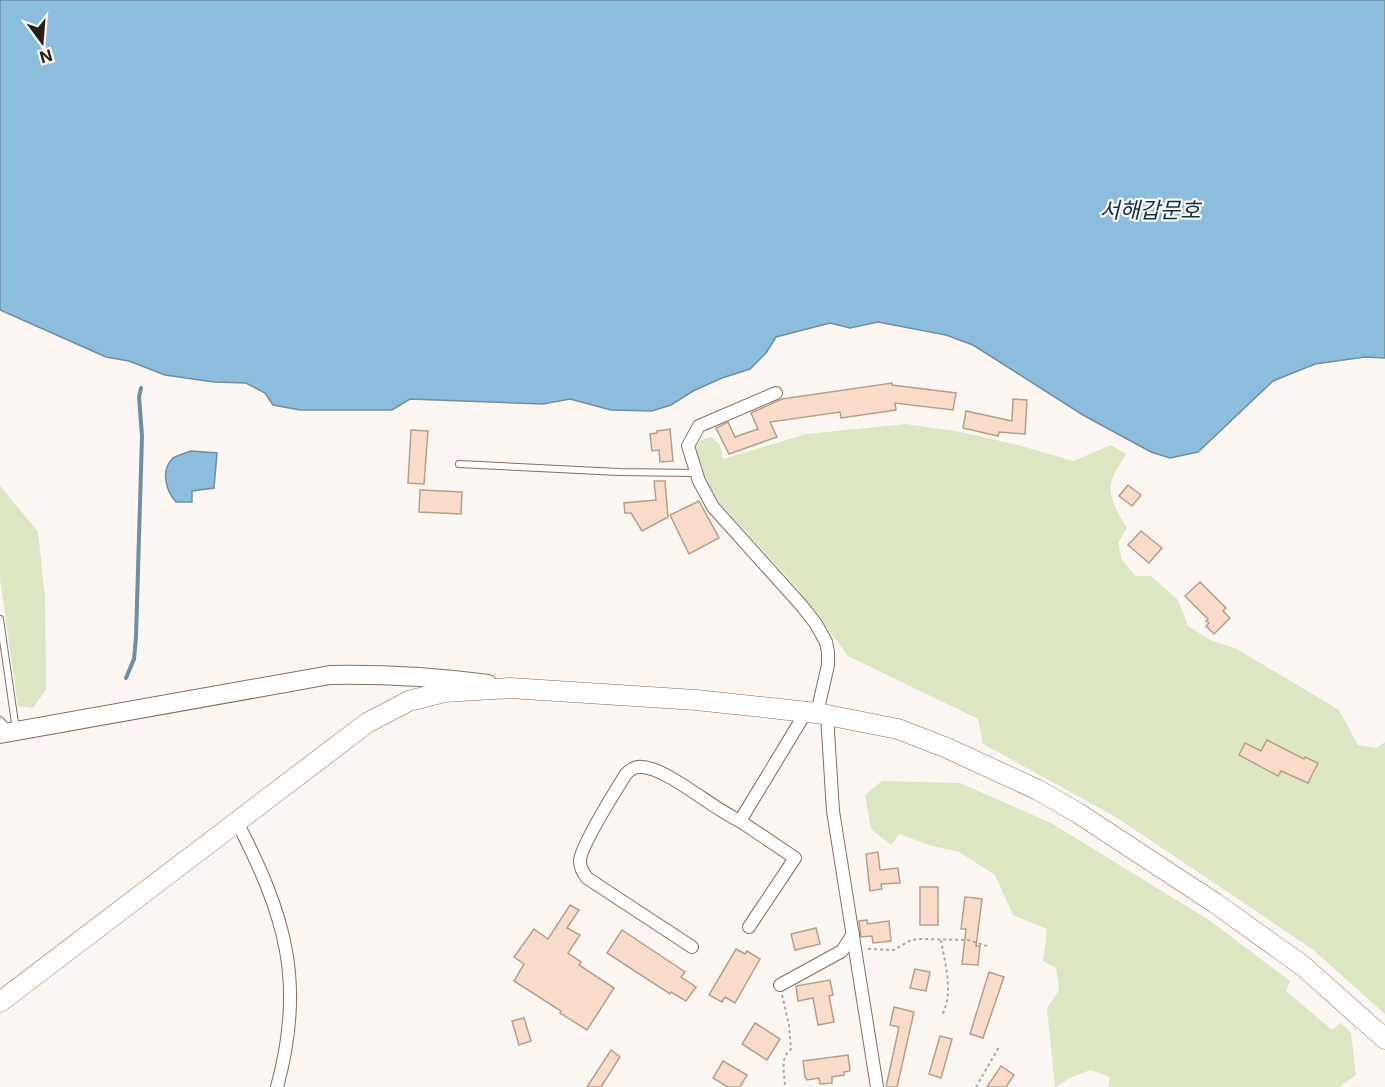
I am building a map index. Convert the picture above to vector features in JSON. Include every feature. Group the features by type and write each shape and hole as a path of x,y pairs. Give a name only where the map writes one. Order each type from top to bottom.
{"main road":[{"path":"7,729 330,675 383,674 439,678 510,688 696,700 817,714 898,729 947,748 1038,790 1078,813 1215,903 1304,966 1385,1039"},
{"path":"0,1002 367,723 409,701 444,692 510,688"}],"street":[{"path":"776,393 699,426 688,446 696,473 713,507 816,624 826,642 828,665 817,714 877,1087"},
{"path":"740,821 817,714"},
{"path":"692,947 587,878 580,868 580,858 626,774 632,769 641,767 660,772 795,858 749,927"},
{"path":"237,822 276,909 288,952 292,992 286,1056 278,1087"},
{"path":"780,985 842,951 853,934"}],"lane":[{"path":"459,464 619,472 696,473"},
{"path":"0,619 7,729"}],"path":[{"path":"856,948 894,950 911,940 920,939 968,940 987,946"},
{"path":"941,940 948,999 942,1015"},
{"path":"780,985 789,1025 791,1049 783,1060 785,1087"},
{"path":"976,1087 999,1047"}],"green space":[{"path":"906,424 961,432 1073,461 1111,445 1126,454 1111,482 1111,496 1127,528 1118,543 1122,560 1136,576 1151,576 1178,600 1188,626 1212,641 1235,648 1339,710 1358,745 1376,748 1385,742 1385,1014 1312,949 1180,860 1114,816 983,744 978,719 848,656 797,588 710,491 695,449 700,440 712,437 720,445 723,459 806,434"},
{"path":"0,486 38,532 45,597 46,690 33,708 18,706 0,579"},
{"path":"882,781 960,783 1051,823 1209,920 1290,981 1286,991 1332,1030 1341,1023 1351,1033 1356,1075 1339,1087 1108,1087 1110,1077 1090,1070 1055,1087 1047,1008 1059,990 1056,968 1043,961 1047,929 1013,915 995,875 959,852 929,845 899,834 891,845 871,829 865,795"}],"water":[{"name":"서해갑문호","path":"0,0 1385,0 1385,358 1365,357 1315,364 1273,381 1198,452 1170,458 1151,452 1083,415 973,345 946,335 878,322 850,328 830,323 776,337 766,353 750,369 722,378 693,391 671,405 652,411 611,410 570,399 543,404 410,399 392,410 300,410 273,405 265,393 246,383 214,382 165,375 129,361 106,357 0,310"},
{"path":"191,451 217,453 214,488 192,491 192,502 176,502 167,486 167,468 173,458"}],"building":[{"path":"892,383 892,385 956,393 953,410 895,403 896,410 841,418 840,412 770,422 777,437 729,454 716,428 728,422 735,437 758,429 751,413 782,399"},
{"path":"1013,399 1027,400 1025,434 999,432 998,436 963,428 966,411 1012,421"},
{"path":"670,429 673,461 660,462 659,450 652,451 650,434"},
{"path":"411,430 428,431 424,484 408,483"},
{"path":"654,481 665,481 668,517 642,531 631,513 625,513 624,503 656,500"},
{"path":"1128,485 1141,495 1132,506 1119,496"},
{"path":"420,490 462,492 461,514 419,512"},
{"path":"699,501 719,538 689,554 670,515"},
{"path":"1141,531 1162,548 1149,563 1128,545"},
{"path":"1200,582 1226,608 1223,611 1230,618 1214,634 1206,626 1209,623 1206,621 1208,619 1185,596"},
{"path":"1267,740 1304,759 1305,757 1318,763 1308,783 1281,771 1278,776 1239,755 1245,743 1261,751"},
{"path":"878,852 880,870 898,868 900,883 881,884 882,889 870,891 866,854"},
{"path":"920,887 938,887 938,925 920,925"},
{"path":"965,897 982,899 976,946 980,946 978,965 962,964 966,929 961,929"},
{"path":"570,905 579,910 567,928 580,935 568,953 581,962 579,965 614,988 587,1030 514,981 524,964 514,957 534,929 548,939"},
{"path":"867,920 868,924 889,921 891,941 873,943 872,936 861,937 859,921"},
{"path":"816,928 820,944 795,950 791,934"},
{"path":"622,930 685,972 681,977 696,987 686,1001 671,992 670,994 607,953"},
{"path":"736,949 745,954 747,951 760,959 735,1003 725,997 722,1002 709,995"},
{"path":"915,969 930,972 926,991 910,988"},
{"path":"989,972 1004,977 983,1038 970,1034"},
{"path":"830,980 833,995 829,996 834,1022 818,1025 813,998 798,1001 796,986"},
{"path":"894,1007 914,1012 897,1087 886,1087 899,1027 890,1025"},
{"path":"524,1018 531,1041 519,1045 512,1021"},
{"path":"755,1023 780,1039 767,1060 742,1044"},
{"path":"940,1036 952,1039 941,1078 929,1074"},
{"path":"611,1050 620,1057 601,1087 587,1087"},
{"path":"848,1055 850,1071 844,1072 844,1075 832,1077 832,1083 820,1084 819,1078 807,1080 805,1077 803,1061"},
{"path":"723,1061 747,1075 740,1087 728,1087 713,1078"},
{"path":"1001,1066 1014,1075 1006,1087 987,1087"}],"waterway":[{"path":"126,678 134,659 136,637 142,436 139,397 141,388"}]}
